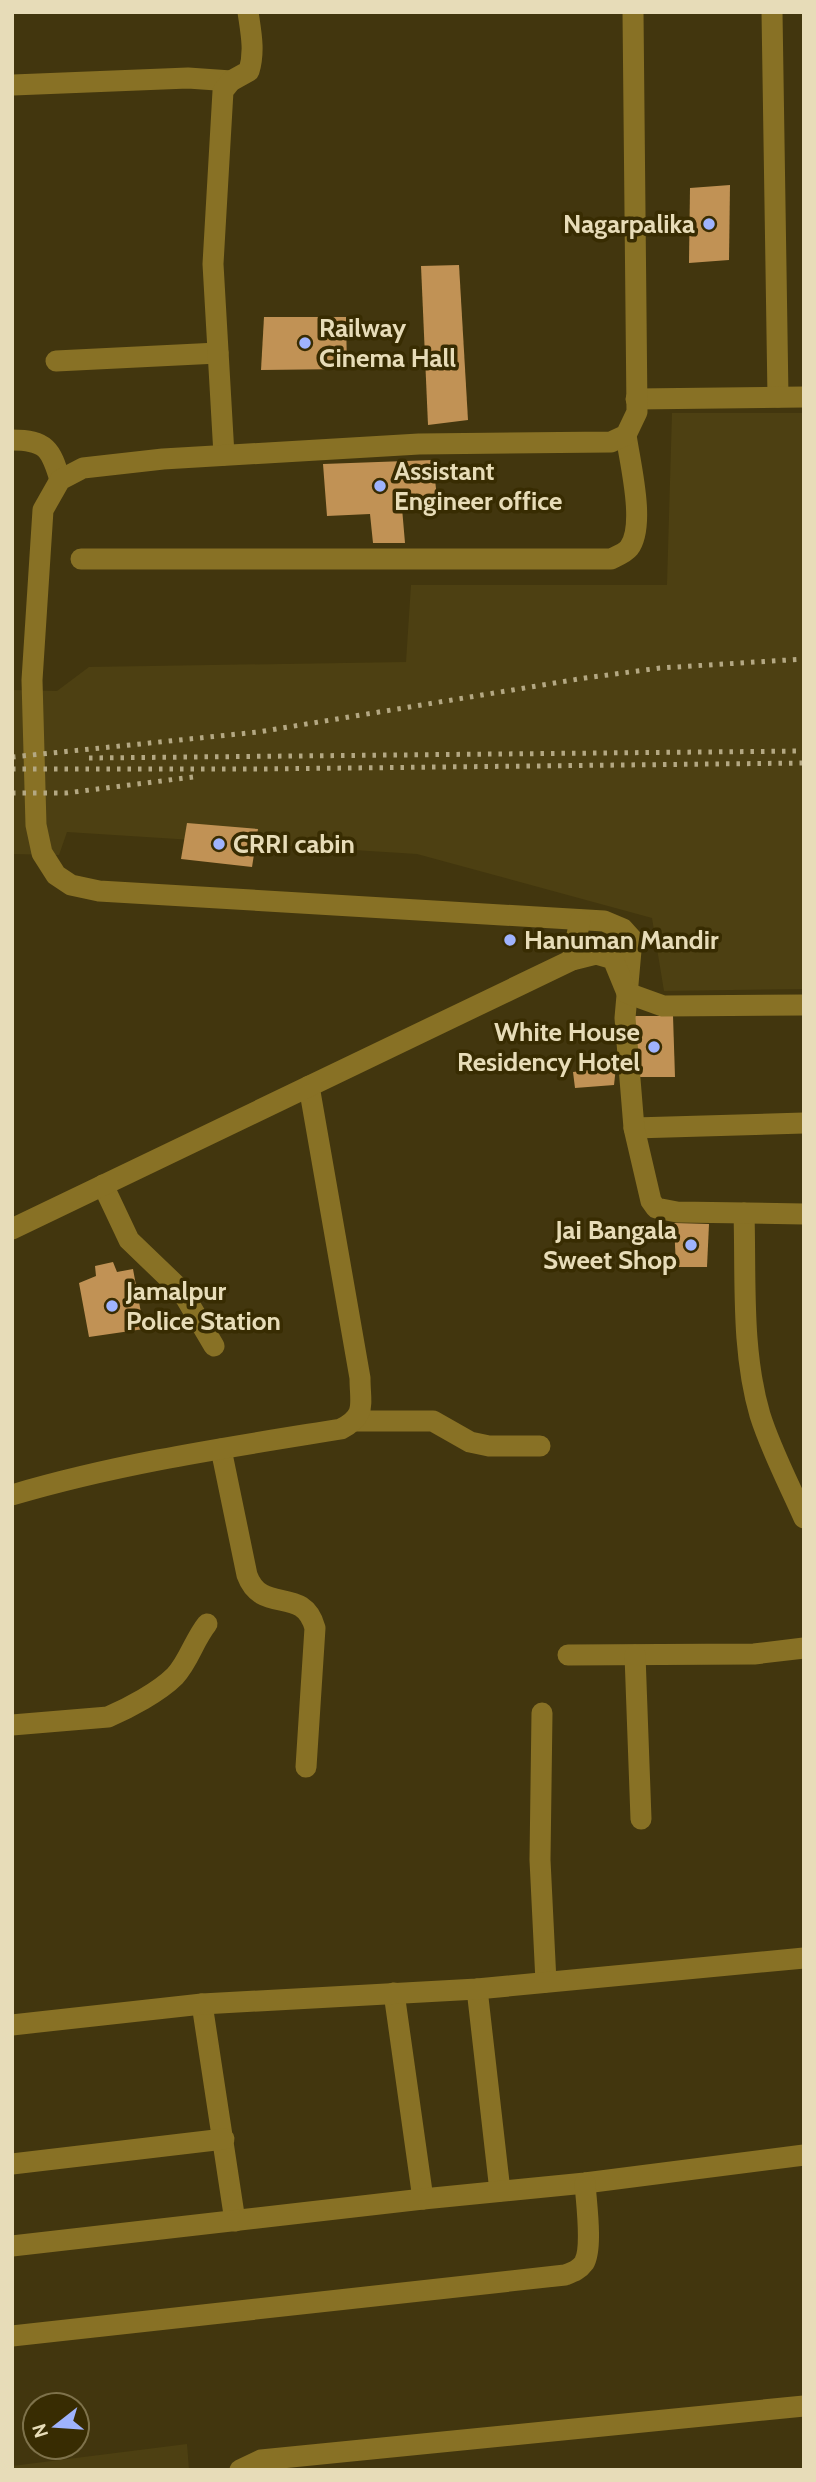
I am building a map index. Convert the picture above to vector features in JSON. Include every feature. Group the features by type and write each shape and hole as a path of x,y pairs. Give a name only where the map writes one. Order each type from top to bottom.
{"street":[{"path":"224,455 213,264 223,91 231,81 249,71 253,59 248,12"},
{"path":"81,559 611,559 628,551 636,536 636,507 626,435 636,412 633,12"},
{"path":"772,12 778,397"},
{"path":"13,85 188,78 231,81"},
{"path":"56,361 218,353"},
{"path":"636,399 804,397"},
{"path":"626,435 611,442 419,444 163,459 83,468 60,480 43,510 32,680 36,825 42,853 56,875 71,886 99,891 604,921 623,929 632,939 625,1018 634,1128 648,1190 656,1208 677,1212 804,1214"},
{"path":"12,440 30,440 46,447 54,458 60,480"},
{"path":"572,960 580,920"},
{"path":"12,1229 572,960 596,954 613,959 627,993 663,1006 804,1005"},
{"path":"309,1086 359,1378 360,1411 356,1421"},
{"path":"634,1128 804,1123"},
{"path":"103,1185 129,1240 181,1290 214,1346"},
{"path":"744,1213 748,1351 752,1382 761,1416 804,1518"},
{"path":"12,1495 81,1475 221,1448 341,1429 356,1421 433,1421 470,1442 489,1446 540,1446"},
{"path":"221,1448 251,1587 263,1596 301,1605 311,1614 315,1628 306,1767"},
{"path":"12,1726 108,1717 123,1711 175,1676 207,1624"},
{"path":"568,1655 754,1654 804,1648"},
{"path":"635,1654 641,1819"},
{"path":"542,1713 540,1860 546,1982"},
{"path":"12,2025 202,2004 477,1989 804,1958"},
{"path":"477,1989 500,2191"},
{"path":"394,1993 423,2199"},
{"path":"202,2004 235,2221"},
{"path":"12,2164 224,2139"},
{"path":"12,2246 585,2183 804,2155"},
{"path":"12,2336 565,2275 577,2271 585,2261 585,2183"},
{"path":"240,2470 261,2460 804,2406"}],"shaded area":[{"path":"672,413 804,413 804,989 664,991 652,918 417,854 67,832 59,855 12,854 12,690 57,691 89,667 406,662 411,585 667,585"},
{"path":"187,2444 189,2470 12,2470 12,2466 52,2461 91,2461 91,2456"}],"building":[{"name":"Nagarpalika","path":"730,185 729,260 689,263 690,188"},
{"path":"459,265 468,420 428,425 421,266"},
{"name":"Railway Cinema Hall","path":"264,317 346,317 347,369 261,370"},
{"name":"Assistant Engineer office","path":"433,460 438,508 402,508 405,543 373,543 370,514 327,516 323,464"},
{"name":"CRRI cabin","path":"187,823 258,829 252,867 181,859"},
{"name":"White House Residency Hotel","path":"633,1016 673,1016 675,1077 637,1077"},
{"path":"616,1067 614,1085 575,1088 573,1072"},
{"name":"Jai Bangala Sweet Shop","path":"674,1223 709,1224 707,1267 676,1267"},
{"name":"Jamalpur Police Station","path":"113,1262 117,1272 133,1269 144,1329 89,1337 79,1283 96,1276 95,1266"}],"railway":[{"path":"12,757 258,732 660,668 804,659"},
{"path":"89,758 804,751"},
{"path":"12,769 804,763"},
{"path":"12,793 66,793 193,777"}],"place":[{"name":"Nagarpalika","path":"709,224"},
{"name":"Railway Cinema Hall","path":"305,343"},
{"name":"Assistant Engineer office","path":"380,486"},
{"name":"CRRI cabin","path":"219,844"},
{"name":"Hanuman Mandir","path":"510,940"},
{"name":"White House Residency Hotel","path":"654,1047"},
{"name":"Jai Bangala Sweet Shop","path":"691,1245"},
{"name":"Jamalpur Police Station","path":"112,1306"}]}
